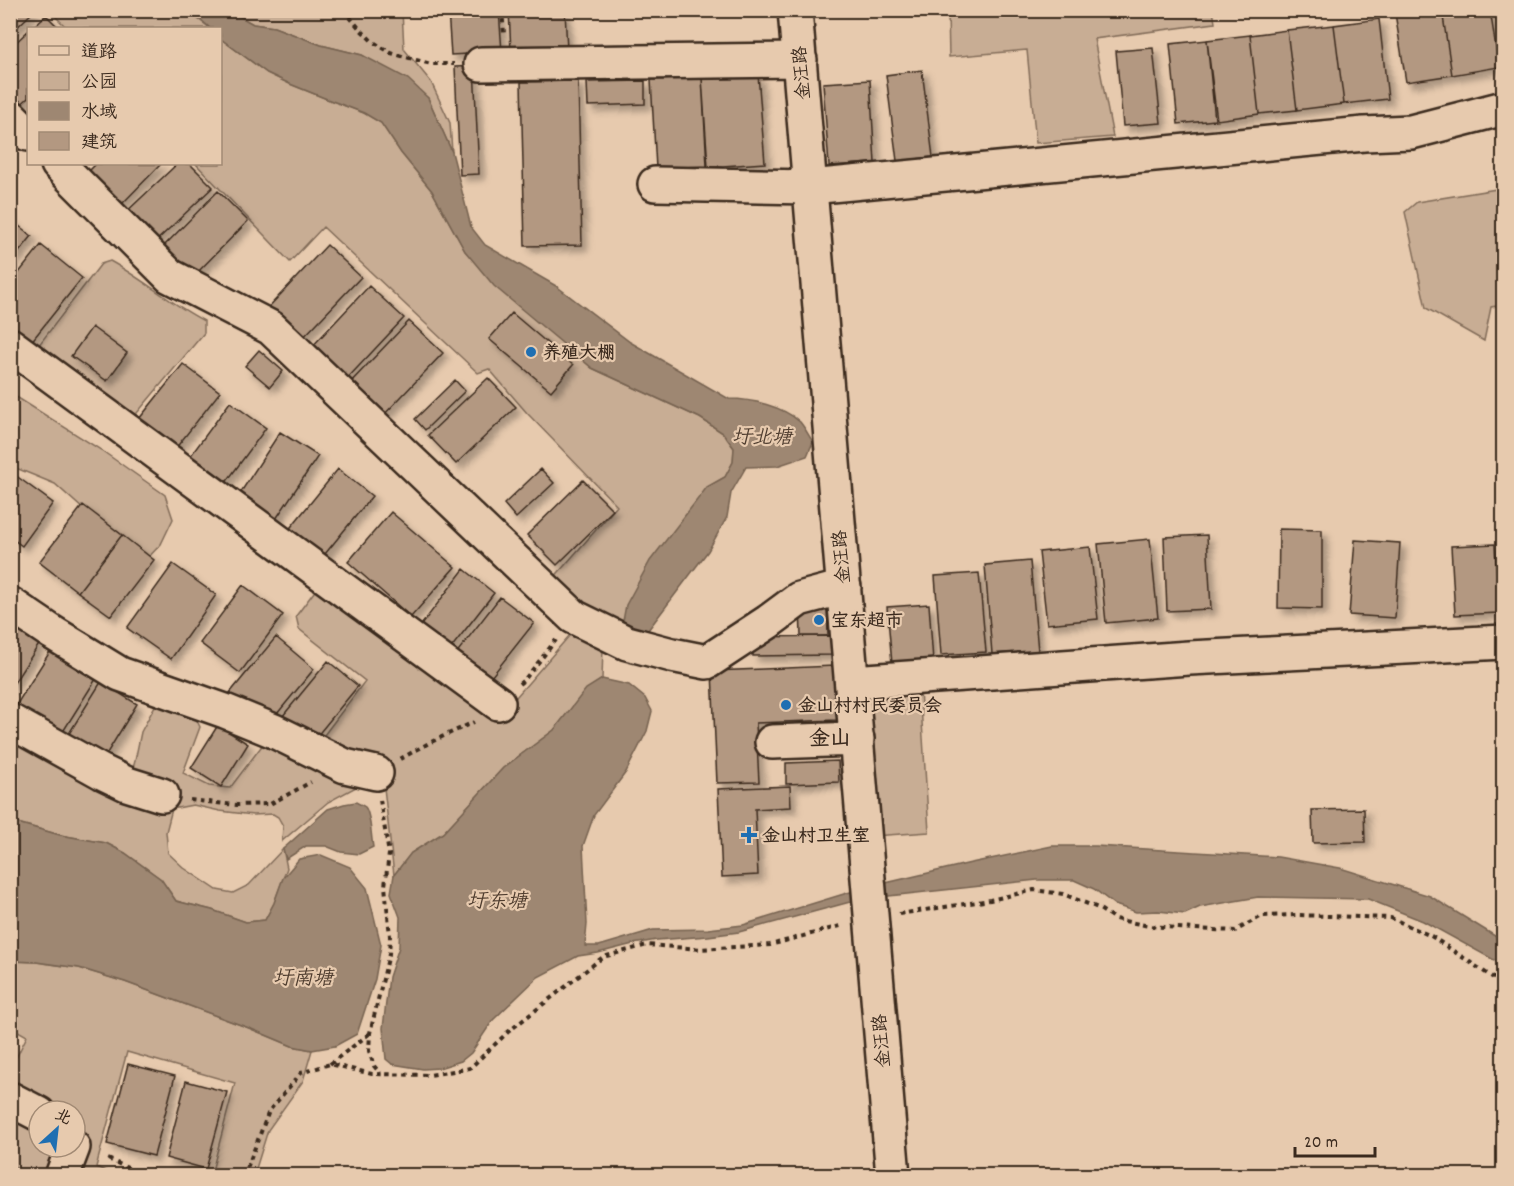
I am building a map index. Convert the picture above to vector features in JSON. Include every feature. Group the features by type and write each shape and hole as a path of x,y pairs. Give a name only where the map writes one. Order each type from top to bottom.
{"street":[{"name":"金汪路","path":"795,10 893,1176"},
{"path":"481,64 800,60"},
{"path":"655,184 810,187 1341,136 1411,132 1503,108"},
{"path":"10,116 27,133"},
{"path":"59,165 170,276 272,328 574,617 627,644 707,662 799,599 844,587"},
{"path":"10,345 498,703"},
{"path":"10,604 120,674 225,711 360,769"},
{"path":"852,682 1189,658 1503,642"},
{"path":"10,721 102,772 127,784 162,795"},
{"path":"772,742 856,739"},
{"path":"10,1099 27,1108"},
{"path":"62,1176 68,1159"}],"path":[{"path":"345,10 372,41 391,53 431,64 481,64"},
{"path":"162,795 236,805 270,804 295,790 360,769 388,854 385,886 390,936 389,954 370,1033 369,1051 374,1066 381,1074"},
{"path":"330,1064 370,1033"},
{"path":"108,1159 146,1176"}],"green space":[{"path":"1213,10 1215,23 1094,39 1113,137 1036,143 1027,50 949,57 948,13 908,11"},
{"path":"50,11 187,11 209,27 66,27"},
{"path":"230,11 402,11 404,49 431,82 450,123 452,152 428,98 362,55 321,45 274,27 253,24"},
{"path":"222,40 267,73 364,113 381,123 401,153 432,191 465,251 592,368 700,418 723,433 734,448 733,462 725,477 707,487 627,632 584,611 551,581 617,506 527,413 489,369 478,373 323,227 290,262 197,165 222,165"},
{"path":"1503,188 1503,305 1491,307 1484,341 1426,308 1405,212 1417,202"},
{"path":"110,261 204,321 204,333 132,419 38,346 101,264"},
{"path":"10,393 101,450 165,495 173,519 161,544 143,563 55,484 11,466"},
{"path":"320,584 504,711 576,628 603,646 602,679 586,690 554,730 503,768 443,833 411,853 394,875 383,779 318,743 365,681 299,629 296,616"},
{"path":"920,690 929,832 873,836 864,694"},
{"path":"156,704 194,714 200,727 183,773 209,786 230,788 264,743 358,778 356,787 328,802 282,841 283,826 278,817 273,814 253,815 193,805 172,809 166,832 168,853 184,868 217,890 233,893 249,885 283,849 287,868 265,920 246,922 176,901 161,879 125,853 106,843 60,835 11,821 10,729 127,790 141,732"},
{"path":"11,961 79,968 125,982 292,1046 312,1050 303,1081 268,1130 254,1175 211,1175 235,1083 127,1052 96,1167 115,1175 24,1175 11,1163 10,1070 27,1036 11,1027"}],"water":[{"name":"圩北塘","path":"188,11 230,11 253,24 274,27 321,45 362,55 408,79 428,98 452,152 471,227 485,245 556,286 630,342 729,399 747,400 776,408 793,416 802,424 813,442 807,456 777,466 746,467 731,493 727,517 708,551 642,638 627,632 623,621 626,605 650,561 707,487 725,477 733,462 734,448 723,433 700,418 592,368 494,286 465,251 432,191 401,153 381,123 364,113 267,73 222,40 222,27 209,27"},
{"name":"圩东塘","path":"602,679 629,685 645,698 652,711 647,731 626,772 594,815 583,846 587,924 585,946 599,946 653,930 708,929 743,925 860,889 971,863 1052,846 1096,846 1278,857 1340,868 1430,896 1503,941 1503,965 1423,921 1368,899 1258,897 1200,907 1185,914 1158,911 1136,912 1115,905 1094,889 1074,880 1037,880 861,899 739,932 657,940 578,956 538,977 493,1020 471,1053 461,1061 439,1068 423,1069 392,1064 386,1059 383,1028 389,977 399,947 400,917 391,893 394,875 411,853 443,833 503,768 554,730 586,689"},
{"path":"356,802 367,810 373,847 359,854 341,852 326,846 306,846 286,859 283,849 328,809"},
{"name":"圩南塘","path":"10,821 60,835 106,843 125,853 161,879 176,901 246,922 265,920 283,878 299,859 321,855 350,867 367,888 381,945 375,979 357,1034 335,1046 312,1050 292,1046 125,982 79,968 11,961"}],"building":[{"path":"10,10 35,10 10,34"},
{"path":"448,10 499,10 502,52 451,55"},
{"path":"509,10 565,10 567,50 511,52"},
{"path":"1412,10 1442,10 1452,75 1406,82 1395,13"},
{"path":"1442,10 1490,10 1499,67 1452,75"},
{"path":"46,15 58,27 33,27"},
{"path":"1379,19 1388,99 1344,104 1334,25"},
{"path":"1334,25 1344,104 1297,110 1287,30"},
{"path":"1287,30 1297,110 1259,114 1250,35"},
{"path":"27,32 27,99 17,108 10,101 10,48"},
{"path":"1250,35 1259,114 1217,120 1207,40"},
{"path":"1207,40 1215,120 1178,124 1170,44"},
{"path":"1153,48 1161,123 1123,126 1116,51"},
{"path":"474,66 479,174 460,175 455,67"},
{"path":"922,70 933,157 897,161 886,75"},
{"path":"758,74 765,163 708,167 702,78"},
{"path":"702,78 707,166 656,168 651,80"},
{"path":"870,80 875,163 829,166 823,83"},
{"path":"578,81 582,245 525,246 521,82"},
{"path":"645,81 645,104 588,106 587,82"},
{"path":"95,165 160,165 121,205 87,173"},
{"path":"176,165 191,165 213,187 151,246 122,216"},
{"path":"218,191 248,221 189,281 159,251"},
{"path":"10,219 32,236 10,263"},
{"path":"41,245 82,278 31,342 10,326 10,284"},
{"path":"327,245 361,277 298,343 264,312"},
{"path":"369,286 404,318 343,383 308,351"},
{"name":"养殖大棚","path":"512,313 573,365 551,391 489,339"},
{"path":"409,321 443,353 381,418 347,386"},
{"path":"92,327 127,353 107,381 71,356"},
{"path":"259,350 283,371 270,387 245,366"},
{"path":"183,364 220,392 172,453 135,424"},
{"path":"488,378 516,407 456,464 428,435"},
{"path":"455,380 465,391 425,430 415,419"},
{"path":"230,402 266,428 222,488 186,462"},
{"path":"280,432 318,456 272,525 235,501"},
{"path":"338,469 372,496 321,559 287,532"},
{"path":"541,469 554,483 516,518 504,504"},
{"path":"15,475 53,503 22,546 10,537 10,481"},
{"path":"583,480 613,510 557,565 527,535"},
{"path":"83,505 122,535 78,592 39,562"},
{"path":"391,512 455,567 411,617 348,562"},
{"path":"1279,529 1322,530 1322,609 1278,608"},
{"path":"122,535 154,560 111,616 78,592"},
{"path":"1207,535 1211,609 1167,611 1164,537"},
{"path":"1150,539 1158,618 1106,623 1098,544"},
{"path":"1355,540 1400,543 1395,618 1349,615"},
{"path":"1495,544 1499,613 1455,615 1451,546"},
{"path":"1090,547 1098,619 1047,624 1039,552"},
{"path":"1030,561 1038,651 992,654 985,565"},
{"path":"173,564 216,595 171,659 127,628"},
{"path":"464,569 494,593 448,652 418,629"},
{"path":"979,573 986,652 941,655 935,576"},
{"path":"243,585 283,615 240,673 200,643"},
{"path":"500,597 534,623 488,681 455,655"},
{"path":"827,603 828,636 801,636 800,604"},
{"path":"929,604 933,661 892,664 887,607"},
{"path":"10,625 40,643 10,689"},
{"path":"833,636 834,655 753,656 752,637"},
{"path":"276,637 314,669 267,726 229,694"},
{"path":"51,650 96,679 59,738 13,710"},
{"path":"328,661 358,686 312,742 282,717"},
{"path":"834,666 837,720 756,723 759,782 717,783 712,671"},
{"path":"101,682 137,704 101,763 65,740"},
{"path":"218,725 248,744 221,787 191,768"},
{"path":"838,761 839,782 786,784 786,763"},
{"path":"790,786 791,807 755,809 758,875 722,877 718,789"},
{"path":"1364,809 1365,842 1313,843 1312,810"},
{"path":"128,1064 175,1076 154,1156 107,1144"},
{"path":"186,1081 227,1092 206,1169 166,1158"}],"place":[{"name":"养殖大棚","path":"531,352"},
{"name":"宝东超市","path":"819,620"},
{"name":"金山村村民委员会","path":"786,705"},
{"name":"金山村卫生室","path":"749,835"}],"district":[{"name":"金山","path":"830,737"}]}
